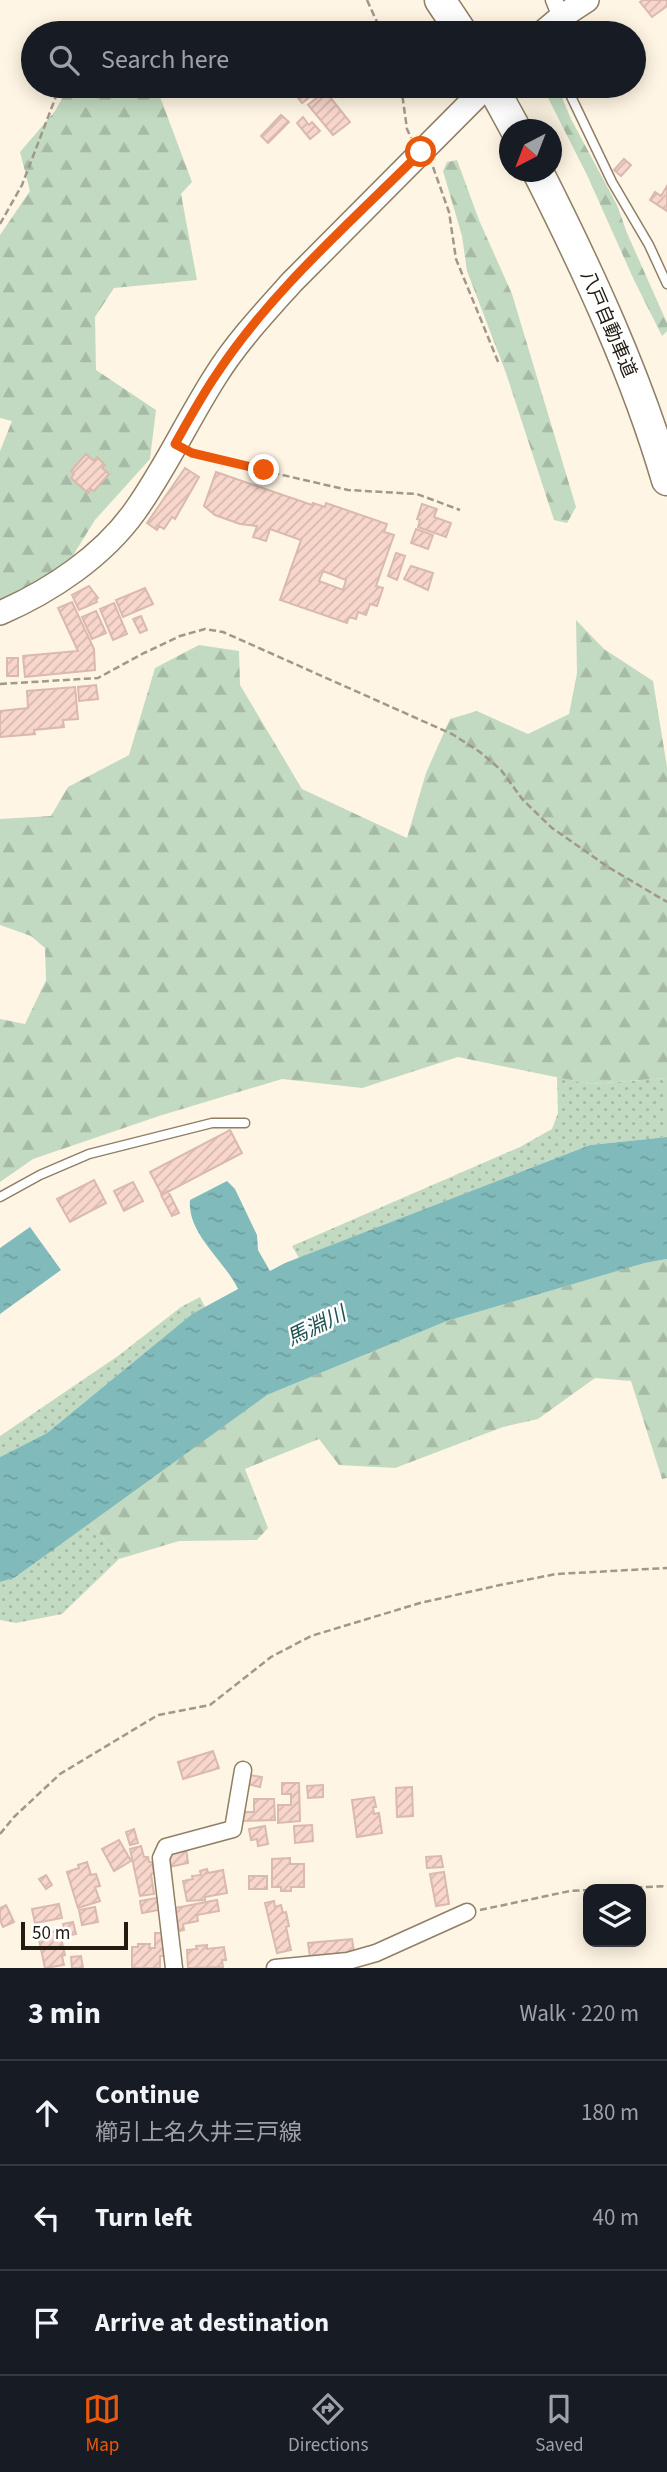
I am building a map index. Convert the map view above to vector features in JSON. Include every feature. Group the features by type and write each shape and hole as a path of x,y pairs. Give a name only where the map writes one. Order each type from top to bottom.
{"highway":[{"path":"440,0 454,21"},
{"path":"456,0 469,21"},
{"path":"497,98 510,119"},
{"path":"514,98 525,119"},
{"name":"八戸自動車道","path":"543,182 598,296 625,360 667,480"},
{"name":"八戸自動車道","path":"557,182 609,292 667,442"}],"main road":[{"path":"557,8 587,0"},
{"path":"0,613 70,574 115,536 134,512 216,374 263,314 423,149 477,98"}],"street":[{"path":"174,1968 161,1858 166,1847 233,1829 243,1770"},
{"path":"275,1968 348,1965 467,1912"}],"lane":[{"path":"572,98 667,284"},
{"path":"0,1197 40,1175 89,1154 212,1123 245,1123"}],"path":[{"path":"367,0 377,21"},
{"path":"0,224 22,185 55,98"},
{"path":"403,98 407,129 423,149 449,212 456,259 499,364"},
{"path":"175,444 192,453 230,463 348,490 416,494 460,510"},
{"path":"0,684 98,678 180,636 205,629 223,632 412,715 480,751 501,770 523,800 552,828 608,867 667,902"},
{"path":"0,1834 14,1817 60,1774 158,1715 210,1705 271,1657 311,1636 420,1603 556,1574 667,1568"},
{"path":"467,1912 570,1891 667,1886"}],"green space":[{"path":"62,98 160,98 192,182 181,194 197,280 114,288 95,317 96,370 156,410 150,459 95,520 62,573 0,620 0,451 12,421 0,418 0,235 30,191 20,152 55,111"},
{"path":"548,98 562,98 617,205 667,323 667,331 662,336 562,126 562,119 559,119"},
{"path":"457,160 479,220 512,294 576,507 567,523 554,520 506,373 467,271 462,236 443,171 447,162"},
{"path":"576,620 604,649 653,681 667,767 667,1078 590,1084 458,1057 362,1088 282,1079 159,1116 33,1159 0,1182 0,1019 25,1024 46,980 45,948 31,936 0,925 0,819 51,816 68,787 129,755 155,668 199,645 239,651 240,685 302,789 407,838 426,773 450,719 477,711 528,734 569,714 577,673"},
{"path":"557,1077 590,1084 667,1078 667,1137 590,1145 299,1258 292,1246 520,1147 552,1129 558,1113"},
{"path":"667,1259 667,1478 662,1479 631,1381 595,1378 538,1419 503,1427 395,1468 339,1465 319,1439 245,1469 268,1528 257,1540 179,1541 119,1559 90,1521 267,1395 447,1321 645,1263"},
{"path":"200,1297 205,1307 192,1314 47,1433 0,1457 0,1436 118,1356 181,1307"},
{"path":"90,1521 119,1559 62,1614 16,1623 0,1620 0,1582 14,1578"}],"water":[{"name":"馬淵川","path":"667,1137 667,1259 645,1263 447,1321 267,1395 14,1578 0,1582 0,1457 47,1433 192,1314 238,1289 200,1236 194,1224 190,1200 227,1181 235,1189 257,1235 258,1250 270,1271 590,1145"},
{"path":"30,1227 61,1270 0,1314 0,1248"}],"building":[{"path":"667,0 667,6 652,17 640,2"},
{"path":"316,98 331,98 350,122 333,135 308,105"},
{"path":"281,115 289,122 268,143 261,136"},
{"path":"303,117 309,125 312,122 320,131 310,139 297,123"},
{"path":"624,159 631,165 621,176 614,170"},
{"path":"667,186 667,211 650,200 655,192 661,196"},
{"path":"86,454 94,461 97,457 105,465 102,468 109,474 94,491 91,489 88,493 71,478 74,474 71,471"},
{"path":"185,468 199,477 175,519 172,517 164,529 159,526 157,530 147,523"},
{"path":"216,472 312,505 313,503 325,507 326,503 387,524 384,532 394,535 376,586 383,588 377,606 370,604 366,615 358,612 356,619 349,617 347,623 280,600 301,540 270,529 266,541 253,537 257,526 240,524 215,515 204,506","holes":["323,571 346,580 343,590 319,581"]},
{"path":"422,504 437,509 434,517 451,523 446,537 418,527 420,520 417,519"},
{"path":"416,529 433,535 428,549 411,543"},
{"path":"396,553 405,556 397,580 388,576"},
{"path":"411,566 433,573 428,590 404,579"},
{"path":"89,586 98,598 97,602 79,610 72,595"},
{"path":"145,588 153,604 123,617 116,600"},
{"path":"72,602 94,649 95,670 25,677 23,656 78,651 58,608"},
{"path":"114,603 127,634 113,640 100,609"},
{"path":"96,611 106,633 92,639 82,617"},
{"path":"141,616 147,630 140,633 133,619"},
{"path":"7,658 18,658 18,676 7,676"},
{"path":"96,685 98,699 79,701 78,687"},
{"path":"75,687 78,719 63,720 64,727 34,730 35,734 0,737 0,711 28,708 27,691"},
{"path":"230,1130 242,1153 162,1195 150,1172"},
{"path":"94,1180 106,1203 70,1222 57,1199"},
{"path":"133,1182 143,1201 124,1211 114,1191"},
{"path":"168,1191 179,1213 172,1216 161,1195"},
{"path":"213,1751 219,1768 183,1779 178,1762"},
{"path":"249,1775 262,1777 260,1787 247,1784"},
{"path":"282,1783 299,1783 300,1821 278,1823 278,1805 291,1805 291,1794 282,1794"},
{"path":"323,1785 323,1797 308,1798 307,1786"},
{"path":"412,1787 413,1816 397,1817 396,1788"},
{"path":"374,1797 374,1814 379,1813 382,1833 357,1837 352,1800"},
{"path":"254,1799 274,1799 275,1820 243,1821 243,1812 254,1812"},
{"path":"312,1825 313,1841 295,1843 294,1826"},
{"path":"265,1826 268,1844 258,1846 257,1839 251,1840 249,1829"},
{"path":"134,1829 138,1843 130,1845 126,1832"},
{"path":"119,1840 131,1861 114,1871 102,1849"},
{"path":"141,1846 144,1857 148,1857 149,1862 152,1862 154,1894 140,1896 130,1849"},
{"path":"186,1848 188,1863 169,1867 166,1855"},
{"path":"441,1856 443,1867 427,1868 426,1857"},
{"path":"290,1858 290,1864 304,1864 304,1887 291,1887 291,1891 281,1891 281,1887 272,1887 272,1859"},
{"path":"87,1862 91,1875 96,1874 100,1886 95,1887 100,1901 78,1908 67,1872"},
{"path":"207,1869 208,1873 223,1870 227,1893 205,1897 205,1900 187,1901 183,1881 201,1875 200,1871"},
{"path":"444,1872 449,1904 436,1906 430,1874"},
{"path":"46,1875 52,1885 46,1889 39,1879"},
{"path":"249,1876 267,1876 267,1889 249,1889"},
{"path":"162,1897 164,1909 142,1913 140,1901"},
{"path":"217,1900 219,1911 197,1915 198,1921 183,1924 184,1930 179,1931 175,1908"},
{"path":"274,1901 275,1907 281,1905 283,1913 286,1912 291,1950 277,1953 265,1903"},
{"path":"59,1904 62,1918 35,1923 32,1909"},
{"path":"6,1905 14,1922 3,1927 0,1908"},
{"path":"95,1907 98,1922 82,1925 79,1910"},
{"path":"73,1922 76,1934 66,1936 63,1924"},
{"path":"59,1930 65,1955 62,1956 64,1965 45,1968 38,1935"},
{"path":"155,1933 165,1933 165,1956 160,1956 160,1968 132,1968 132,1947 150,1944 149,1948 155,1948"},
{"path":"352,1939 354,1952 310,1957 308,1943"},
{"path":"207,1945 207,1949 224,1947 226,1960 222,1960 223,1967 188,1968 187,1950"},
{"path":"81,1956 83,1968 72,1968 71,1957"}],"route":[{"path":"264,470 192,453 175,444 216,374 263,314 421,152"}]}
